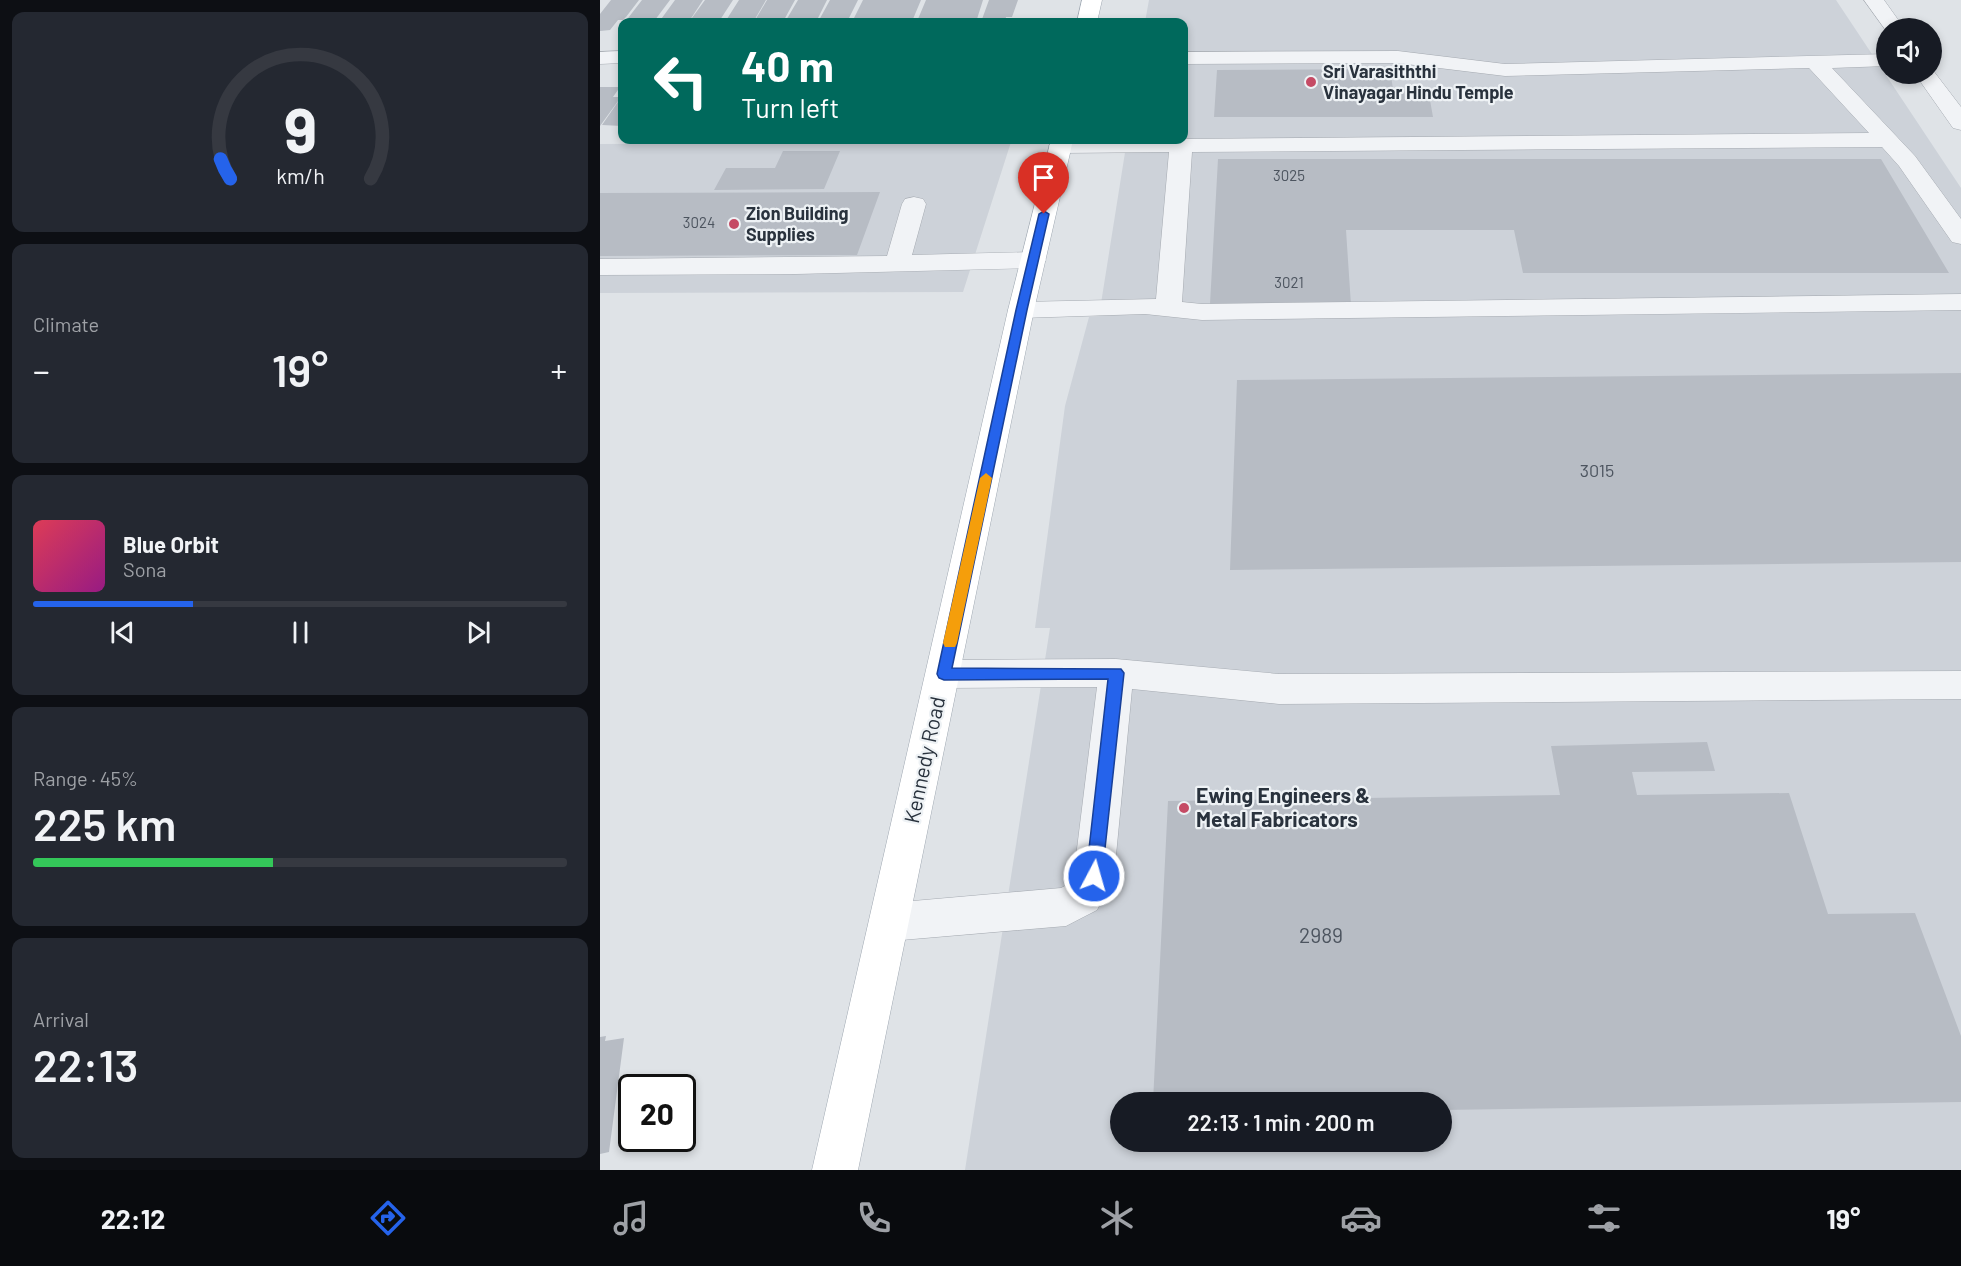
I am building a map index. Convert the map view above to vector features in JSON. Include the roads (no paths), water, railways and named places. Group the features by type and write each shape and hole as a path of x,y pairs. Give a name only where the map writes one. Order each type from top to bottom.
{"main road":[{"path":"1088,18 1092,0"},
{"name":"Kennedy Road","path":"835,1170 1021,310 1061,144"}],"street":[{"path":"1874,0 1887,18"},
{"path":"600,57 618,57"},
{"path":"1188,58 1398,57 1505,70 1876,60"},
{"path":"1815,62 1907,161 1961,237"},
{"path":"1938,84 1951,95 1961,123"},
{"path":"1121,144 1888,140"},
{"path":"1168,308 1181,145"},
{"path":"897,264 914,204"},
{"path":"600,267 897,264 1033,260"},
{"path":"1021,310 1145,306 1202,312 1961,302"},
{"path":"890,922 1066,908 1083,897 1094,876 1116,673"},
{"path":"944,674 1116,673 1279,688 1961,685"}],"place":[{"name":"Sri Varasiththi Vinayagar Hindu Temple","path":"1311,82"},
{"name":"Zion Building Supplies","path":"734,224"},
{"name":"Ewing Engineers & Metal Fabricators","path":"1184,808"}]}
